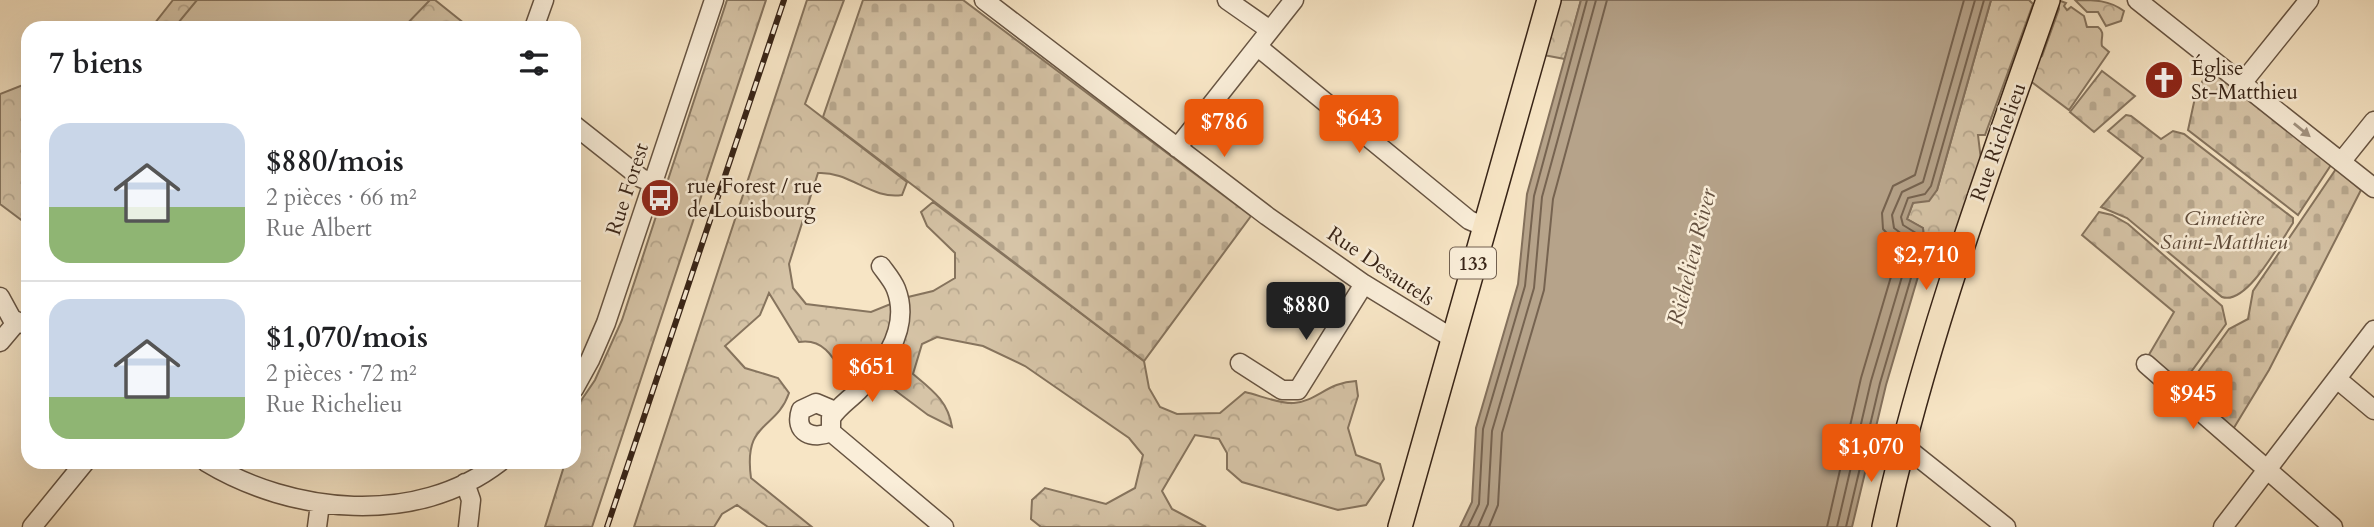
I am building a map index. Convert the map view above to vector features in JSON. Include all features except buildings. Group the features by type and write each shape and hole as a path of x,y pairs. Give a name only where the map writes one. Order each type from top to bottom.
{"main road":[{"name":"133","path":"1400,527 1549,0"},
{"name":"Rue Richelieu","path":"1884,527 1901,449 1979,195 2048,0"}],"street":[{"path":"536,21 544,0"},
{"name":"Rue Forest","path":"581,375 597,345 714,0"},
{"name":"Rue Desautels","path":"985,0 1177,148 1364,284 1452,338"},
{"path":"1227,0 1270,30"},
{"path":"1177,148 1294,0"},
{"path":"2243,82 2309,0"},
{"path":"2143,2 2374,188"},
{"path":"1258,47 1469,220 1483,226"},
{"path":"2342,162 2374,121"},
{"path":"581,131 641,178 653,183"},
{"path":"881,266 896,289 900,309 895,338 874,374 835,411 831,418 831,432 944,527"},
{"path":"1240,363 1282,390 1298,390 1364,284"},
{"path":"0,297 21,323"},
{"path":"0,342 21,325"},
{"path":"2223,527 2374,330"},
{"path":"2146,364 2333,527"},
{"path":"2337,379 2374,410"},
{"path":"831,432 816,436 806,434 800,429 798,419 800,410 816,403 835,411"},
{"path":"1901,449 1913,453 2006,527"},
{"path":"32,527 79,469"},
{"path":"220,469 266,491 320,504 393,502 429,495 464,483 488,469"},
{"path":"464,483 471,500 468,527"},
{"path":"317,527 320,504"}],"green space":[{"path":"173,0 435,0 461,21 156,21"},
{"path":"197,0 430,0 410,21 180,21"},
{"path":"727,0 766,0 592,527 545,527 563,469 581,469 581,401 595,380 622,320"},
{"path":"807,0 844,0 805,104 907,182 902,195 891,195 870,190 840,176 818,173 789,264 793,288 806,304 871,312 908,297 933,291 955,278 955,253 927,226 921,212 933,202 1144,361 1149,388 1160,407 1177,414 1220,413 1245,392 1294,403 1346,382 1356,381 1358,396 1348,428 1356,455 1380,464 1384,479 1366,505 1338,510 1242,482 1227,469 1227,453 1219,439 1195,435 1162,491 1172,509 1206,527 1041,527 1031,519 1032,500 1045,488 1106,504 1135,488 1143,455 1129,438 1025,366 983,346 937,337 922,344 913,374 943,403 952,427 928,415 868,370 852,388 825,349 817,344 799,342 769,293 760,315 725,346 745,368 778,378 789,393 783,405 756,436 750,459 751,478 812,527 768,527 737,505 722,514 714,527 634,527"},
{"path":"863,0 963,0 1251,216 1144,361 823,117"},
{"path":"1555,0 1581,0 1565,59 1538,54"},
{"path":"1991,0 2029,0 2033,4 1985,135 1978,135 1981,160 1947,263 1925,253 1923,228 1907,219 1913,203 1937,190"},
{"path":"2058,0 2066,3 2064,6 2067,10 2071,7 2084,16 2087,27 2100,29 2102,46 2109,52 2069,110 2029,80 2036,60 2042,56 2059,9"},
{"path":"2075,0 2113,5 2124,11 2121,21 2106,26 2098,12 2087,12"},
{"name":"Cimetière Saint-Matthieu","path":"2209,69 2331,165 2298,215 2188,130 2196,93"},
{"path":"2102,71 2135,96 2094,132 2070,112"},
{"path":"21,86 21,220 0,204 0,94"},
{"name":"Cimetière Saint-Matthieu","path":"2126,115 2161,139 2173,131 2184,134 2293,218 2293,223 2271,257 2242,292 2232,297 2222,297 2127,218 2101,207 2143,158 2108,131"},
{"name":"Cimetière Saint-Matthieu","path":"2336,169 2361,190 2269,370 2232,431 2185,390 2229,329 2248,319 2253,291"},
{"name":"Cimetière Saint-Matthieu","path":"2099,212 2112,215 2128,224 2222,306 2226,324 2180,387 2147,358 2174,312 2082,235"}],"water":[{"name":"Richelieu River","path":"1581,0 1991,0 1937,190 1929,201 1913,203 1907,219 1923,228 1925,253 1886,385 1852,527 1460,527 1472,502 1476,428 1518,284 1527,194"}],"railway":[{"path":"607,527 784,0"}],"place":[{"name":"Église St-Matthieu","path":"2164,80"},
{"name":"rue Forest / rue de Louisbourg","path":"660,198"}]}
